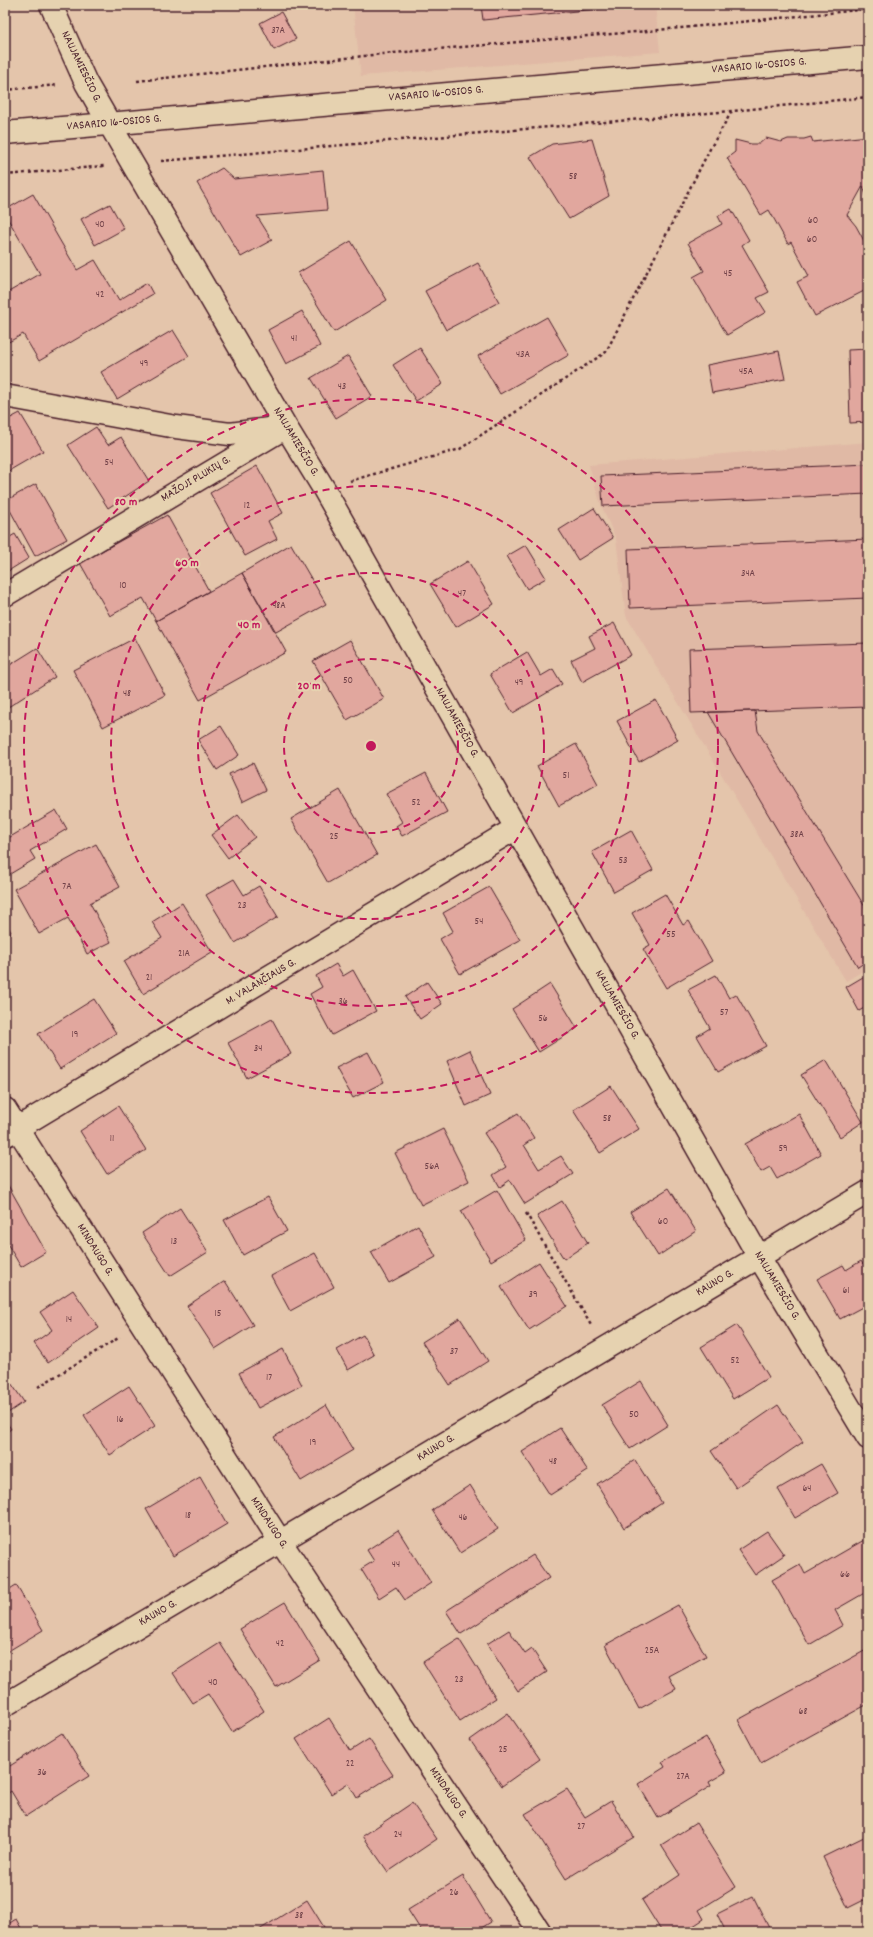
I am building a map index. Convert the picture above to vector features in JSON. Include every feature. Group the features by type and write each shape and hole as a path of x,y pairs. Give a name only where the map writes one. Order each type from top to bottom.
{"street":[{"name":"NAUJAMIESČIO G.","path":"51,5 86,83 286,427 324,488 759,1257 868,1438"},
{"name":"VASARIO 16-OSIOS G.","path":"5,132 868,57"},
{"path":"5,396 176,427 230,434 286,427"},
{"name":"MAŽOJI PLUKIŲ G.","path":"5,595 286,427"},
{"name":"M. VALANČIAUS G.","path":"11,1132 516,828"},
{"name":"MINDAUGO G.","path":"5,1109 11,1132 142,1323 280,1541 540,1932"},
{"name":"KAUNO G.","path":"5,1705 868,1192"}],"path":[{"path":"137,81 382,54 681,28 868,9"},
{"path":"5,90 86,83"},
{"path":"5,175 732,111 868,97"},
{"path":"324,488 460,449 606,352 708,154 732,111"},
{"path":"526,1213 605,1348"},
{"path":"38,1387 142,1323"}],"shaded area":[{"path":"353,5 655,5 660,52 361,76"},
{"path":"868,442 868,968 846,981 626,616 616,539 601,505 589,465"}],"building":[{"path":"481,5 639,5 483,20"},
{"path":"281,12 296,39 274,50 260,23"},
{"path":"868,136 868,201 863,186 847,215 856,226 868,248 868,289 815,316 797,282 809,276 791,242 788,244 769,210 761,215 727,158 735,152 735,140 751,144 759,144 766,138 781,142 788,139 804,139 811,137 813,142"},
{"path":"592,139 609,196 569,219 530,157 552,144"},
{"path":"222,168 234,179 323,170 327,210 257,216 272,240 241,257 197,183"},
{"path":"33,194 77,270 95,260 119,300 147,283 153,294 39,361 23,334 5,344 5,294 40,274 5,214 5,210"},
{"path":"110,204 124,229 95,245 81,219"},
{"path":"731,209 749,240 742,245 769,292 757,298 766,312 727,335 693,277 704,271 688,243 722,224 718,216"},
{"path":"351,241 387,300 334,332 298,273"},
{"path":"478,263 499,302 446,330 425,291"},
{"path":"302,311 320,346 286,364 268,330"},
{"path":"547,317 569,355 500,394 478,356"},
{"path":"173,330 189,356 117,399 101,372"},
{"path":"420,348 443,384 416,401 393,365"},
{"path":"868,349 868,422 850,423 848,350"},
{"path":"779,351 785,379 712,393 707,365"},
{"path":"348,356 372,396 336,418 311,378"},
{"path":"20,413 43,451 5,473 5,421"},
{"path":"96,427 108,445 121,437 149,481 108,508 68,445"},
{"path":"868,464 868,494 603,506 601,476"},
{"path":"257,466 283,513 268,521 277,539 245,556 210,493"},
{"path":"36,484 67,539 35,556 5,501"},
{"path":"594,508 613,538 578,560 559,530"},
{"path":"167,515 209,591 156,621 143,598 110,616 80,563"},
{"path":"15,534 29,558 5,573 5,540"},
{"path":"868,539 868,598 630,608 628,549"},
{"path":"291,544 326,604 276,632 242,573"},
{"path":"526,545 546,578 527,589 507,556"},
{"path":"468,561 494,604 456,627 430,584"},
{"path":"242,573 286,652 200,700 156,621"},
{"path":"614,623 631,655 582,682 571,660 595,648 589,636"},
{"path":"135,638 165,695 103,727 73,670"},
{"path":"350,640 384,699 347,720 313,661"},
{"path":"868,643 868,707 691,713 689,649"},
{"path":"37,648 55,677 5,709 5,668"},
{"path":"527,652 541,676 553,669 562,684 513,713 490,674"},
{"path":"656,700 678,740 639,762 617,721"},
{"path":"755,711 758,731 868,912 868,960 858,967 708,712"},
{"path":"221,726 239,755 217,770 198,740"},
{"path":"576,744 598,784 559,806 537,766"},
{"path":"253,763 266,790 242,802 229,774"},
{"path":"426,773 447,812 402,836 396,826 402,822 386,794"},
{"path":"340,790 377,855 328,883 291,819"},
{"path":"56,810 67,829 30,851 35,859 5,877 5,840"},
{"path":"238,815 255,837 228,858 211,835"},
{"path":"631,830 653,870 614,892 592,852"},
{"path":"96,844 120,887 90,903 111,942 87,954 68,918 39,934 14,889"},
{"path":"234,879 244,895 259,886 278,917 235,943 206,895"},
{"path":"489,887 520,940 460,974 440,939 453,931 443,913"},
{"path":"665,894 683,925 689,921 712,961 666,988 643,949 650,945 632,913"},
{"path":"182,903 212,952 143,994 124,961 162,938 152,922"},
{"path":"5,921 11,932 5,936"},
{"path":"336,964 343,976 353,970 376,1011 332,1035 310,994 322,987 316,976"},
{"path":"868,974 868,1006 859,1011 846,987"},
{"path":"716,975 729,998 736,994 766,1046 718,1072 697,1036 710,1028 688,990"},
{"path":"427,982 442,1004 420,1019 405,997"},
{"path":"550,984 577,1028 539,1052 512,1009"},
{"path":"94,999 116,1033 60,1069 38,1034"},
{"path":"272,1019 291,1054 247,1078 228,1043"},
{"path":"470,1050 490,1095 466,1106 447,1061"},
{"path":"368,1052 384,1082 353,1098 336,1068"},
{"path":"826,1060 863,1122 840,1137 801,1075"},
{"path":"611,1086 639,1129 600,1153 573,1110"},
{"path":"118,1106 146,1150 107,1174 80,1131"},
{"path":"518,1113 534,1138 524,1145 539,1169 561,1156 573,1174 525,1204 510,1180 500,1187 493,1175 506,1167 484,1133"},
{"path":"799,1114 821,1154 777,1179 770,1167 761,1172 745,1144"},
{"path":"443,1129 469,1181 421,1205 395,1153"},
{"path":"5,1180 46,1252 21,1267 5,1240"},
{"path":"669,1188 696,1231 658,1256 630,1212"},
{"path":"497,1190 526,1240 491,1261 461,1211"},
{"path":"268,1197 287,1231 243,1255 224,1220"},
{"path":"562,1201 588,1243 564,1259 537,1216"},
{"path":"180,1208 208,1252 170,1276 142,1233"},
{"path":"418,1225 436,1257 389,1283 371,1252"},
{"path":"315,1253 334,1287 290,1311 271,1276"},
{"path":"861,1261 863,1264 868,1261 868,1304 840,1319 817,1279 843,1265 846,1270"},
{"path":"539,1262 567,1306 529,1330 501,1287"},
{"path":"225,1281 253,1325 215,1349 187,1306"},
{"path":"73,1290 99,1328 48,1363 34,1343 52,1330 40,1312"},
{"path":"460,1318 488,1361 450,1385 422,1342"},
{"path":"737,1325 769,1377 733,1399 701,1347"},
{"path":"363,1335 374,1355 348,1370 337,1350"},
{"path":"283,1349 302,1385 258,1408 239,1373"},
{"path":"5,1374 24,1402 5,1415"},
{"path":"641,1381 668,1425 630,1449 602,1405"},
{"path":"129,1386 155,1426 110,1455 84,1415"},
{"path":"326,1405 353,1450 301,1481 274,1437"},
{"path":"778,1405 803,1442 736,1488 711,1451"},
{"path":"5,1420 11,1429 5,1433"},
{"path":"560,1428 588,1471 550,1495 522,1452"},
{"path":"635,1460 662,1503 624,1528 597,1484"},
{"path":"821,1464 838,1493 795,1518 778,1489"},
{"path":"200,1477 227,1524 173,1556 146,1509"},
{"path":"470,1485 498,1529 460,1553 432,1510"},
{"path":"398,1530 431,1583 405,1600 396,1587 379,1598 361,1569 374,1561 367,1550"},
{"path":"767,1531 784,1555 755,1575 738,1550"},
{"path":"864,1540 868,1546 868,1591 835,1610 843,1625 809,1645 772,1580 800,1564 805,1574"},
{"path":"533,1555 549,1578 461,1634 446,1611"},
{"path":"16,1585 43,1630 5,1653 5,1592"},
{"path":"285,1602 320,1660 276,1687 240,1629"},
{"path":"678,1605 706,1656 669,1676 676,1689 639,1709 605,1645"},
{"path":"509,1630 525,1654 532,1649 547,1672 518,1691 487,1644"},
{"path":"459,1639 496,1698 460,1721 423,1662"},
{"path":"220,1643 264,1711 232,1732 208,1694 193,1703 173,1673"},
{"path":"868,1649 868,1704 761,1763 738,1720"},
{"path":"508,1713 540,1759 502,1786 470,1740"},
{"path":"329,1718 350,1751 369,1739 393,1775 357,1798 348,1783 331,1794 296,1739"},
{"path":"62,1733 89,1776 26,1816 11,1791 6,1795 5,1769"},
{"path":"706,1737 726,1772 709,1782 711,1786 658,1818 638,1784 665,1767 662,1762"},
{"path":"567,1789 585,1817 611,1801 634,1837 566,1879 525,1814"},
{"path":"412,1803 437,1839 388,1872 363,1836"},
{"path":"696,1823 736,1887 699,1910 704,1919 684,1932 662,1932 642,1900 680,1875 661,1845"},
{"path":"868,1835 868,1898 848,1908 823,1857"},
{"path":"463,1876 491,1922 475,1932 422,1932 408,1910"},
{"path":"753,1896 771,1932 726,1932 717,1914"},
{"path":"307,1900 327,1932 256,1932"},
{"path":"16,1919 23,1932 5,1932 5,1926"}]}
